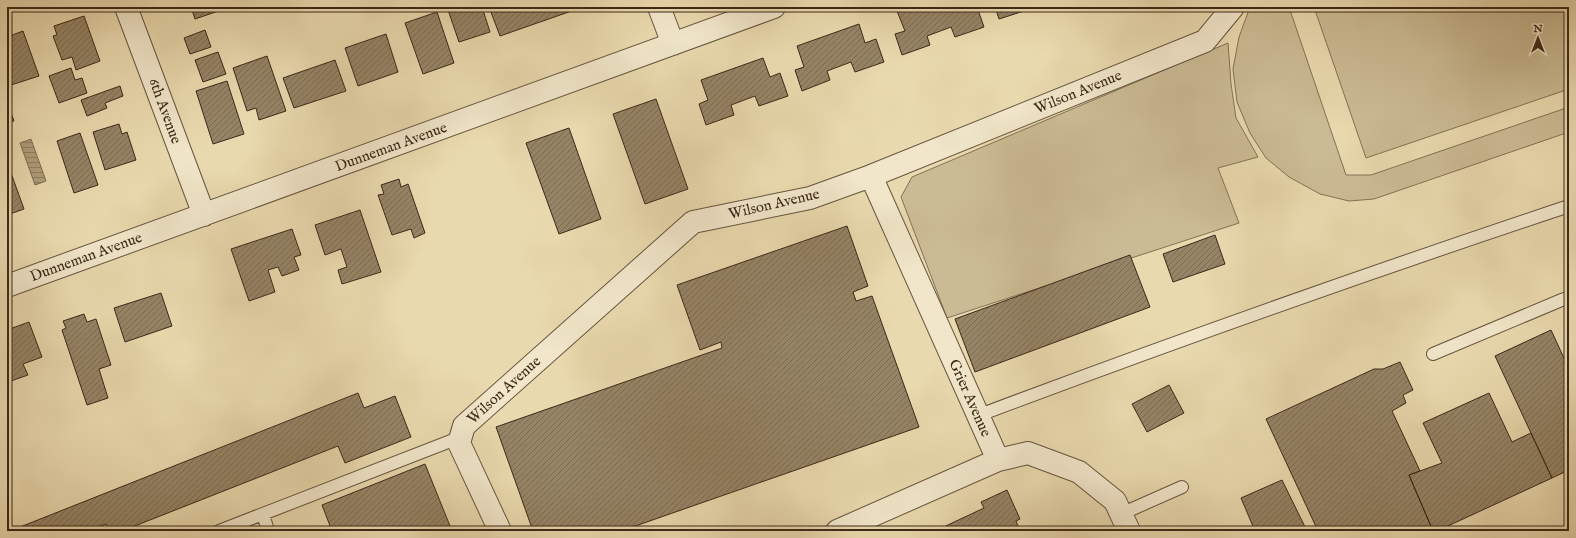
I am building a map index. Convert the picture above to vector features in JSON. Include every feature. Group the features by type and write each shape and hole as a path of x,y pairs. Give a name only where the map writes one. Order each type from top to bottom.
{"street":[{"name":"6th Avenue","path":"126,7 204,215"},
{"path":"658,7 672,44"},
{"name":"Dunneman Avenue","path":"7,286 774,7"},
{"name":"Wilson Avenue","path":"500,531 459,443 464,426 693,222 810,198 870,176 1205,41 1233,7"},
{"name":"Grier Avenue","path":"870,176 998,460"},
{"path":"837,531 998,460 1028,453 1079,472 1115,501 1125,522"}],"lane":[{"path":"978,416 1091,373 1439,249 1569,206"},
{"path":"1433,354 1567,298"},
{"path":"219,531 460,437"},
{"path":"1125,522 1182,487"},
{"path":"263,514 268,531"}],"shaded area":[{"path":"1250,7 1289,7 1346,175 1371,175 1569,107 1569,132 1374,199 1349,201 1320,194 1289,177 1266,158 1250,133 1237,102 1233,69 1239,37"},
{"path":"1314,7 1569,7 1569,89 1366,158"},
{"path":"1228,43 1231,84 1236,118 1258,157 1218,168 1239,223 947,318 901,197 912,177"},
{"path":"31,139 46,181 35,185 20,143"}],"building":[{"path":"191,7 230,7 195,19"},
{"path":"447,7 482,7 490,32 459,42"},
{"path":"489,7 583,7 500,36"},
{"path":"908,7 977,7 984,27 955,37 951,27 927,36 930,45 902,55 895,34 905,31 897,11"},
{"path":"995,7 1026,7 1027,10 999,19"},
{"path":"437,12 454,63 423,74 405,23"},
{"path":"84,16 100,61 76,70 72,57 62,60 53,36 57,35 54,26"},
{"path":"859,24 865,43 876,39 884,62 855,72 851,62 827,71 830,80 802,91 795,70 804,67 797,46"},
{"path":"205,30 211,47 190,54 184,38"},
{"path":"23,31 39,76 8,86 7,37"},
{"path":"386,34 398,72 358,86 345,48"},
{"path":"218,52 226,74 203,82 195,60"},
{"path":"267,56 286,111 259,120 256,108 247,111 233,68"},
{"path":"763,58 770,77 780,73 788,96 759,106 755,96 731,105 734,115 706,125 699,104 708,100 701,80"},
{"path":"335,60 346,91 294,108 283,78"},
{"path":"71,68 75,80 82,78 87,93 59,103 49,76"},
{"path":"227,81 244,134 213,144 196,91"},
{"path":"120,86 123,96 105,103 107,108 87,116 81,100"},
{"path":"656,99 688,189 645,204 613,114"},
{"path":"7,102 14,121 7,123"},
{"path":"119,124 122,134 127,132 136,160 105,170 93,132"},
{"path":"569,128 601,219 559,234 526,143"},
{"path":"80,133 98,185 74,193 57,141"},
{"path":"7,162 24,209 7,215"},
{"path":"399,179 401,187 408,184 425,233 414,238 411,229 392,235 378,195 384,194 381,185"},
{"path":"360,210 381,272 342,284 338,270 347,267 341,249 325,255 315,225"},
{"path":"847,226 868,286 853,292 856,301 872,296 919,427 621,531 533,531 496,427 722,348 721,342 700,350 677,285"},
{"path":"292,229 301,255 294,257 299,270 282,276 278,267 268,270 275,292 249,301 231,249"},
{"path":"1215,235 1225,264 1173,282 1163,254"},
{"path":"1130,255 1150,307 975,372 955,319"},
{"path":"161,293 172,326 125,342 114,308"},
{"path":"84,314 87,322 96,319 111,365 99,369 108,398 87,405 62,330 66,328 63,321"},
{"path":"29,322 42,357 23,364 28,375 8,382 7,330"},
{"path":"1551,330 1569,369 1569,470 1552,478 1495,356"},
{"path":"1400,362 1413,390 1403,395 1406,403 1392,411 1420,471 1409,475 1433,531 1318,531 1266,419 1374,369 1383,369"},
{"path":"1169,385 1184,413 1147,432 1132,404"},
{"path":"358,393 364,408 395,396 411,437 345,463 338,446 122,531 108,531 106,524 87,531 10,531"},
{"path":"1489,393 1512,442 1531,433 1552,478 1437,531 1433,531 1409,475 1442,463 1423,423"},
{"path":"425,464 452,531 332,531 322,505"},
{"path":"1282,480 1307,531 1255,531 1241,498"},
{"path":"1007,490 1020,519 1016,521 1020,531 935,531 984,508 981,502"}]}
